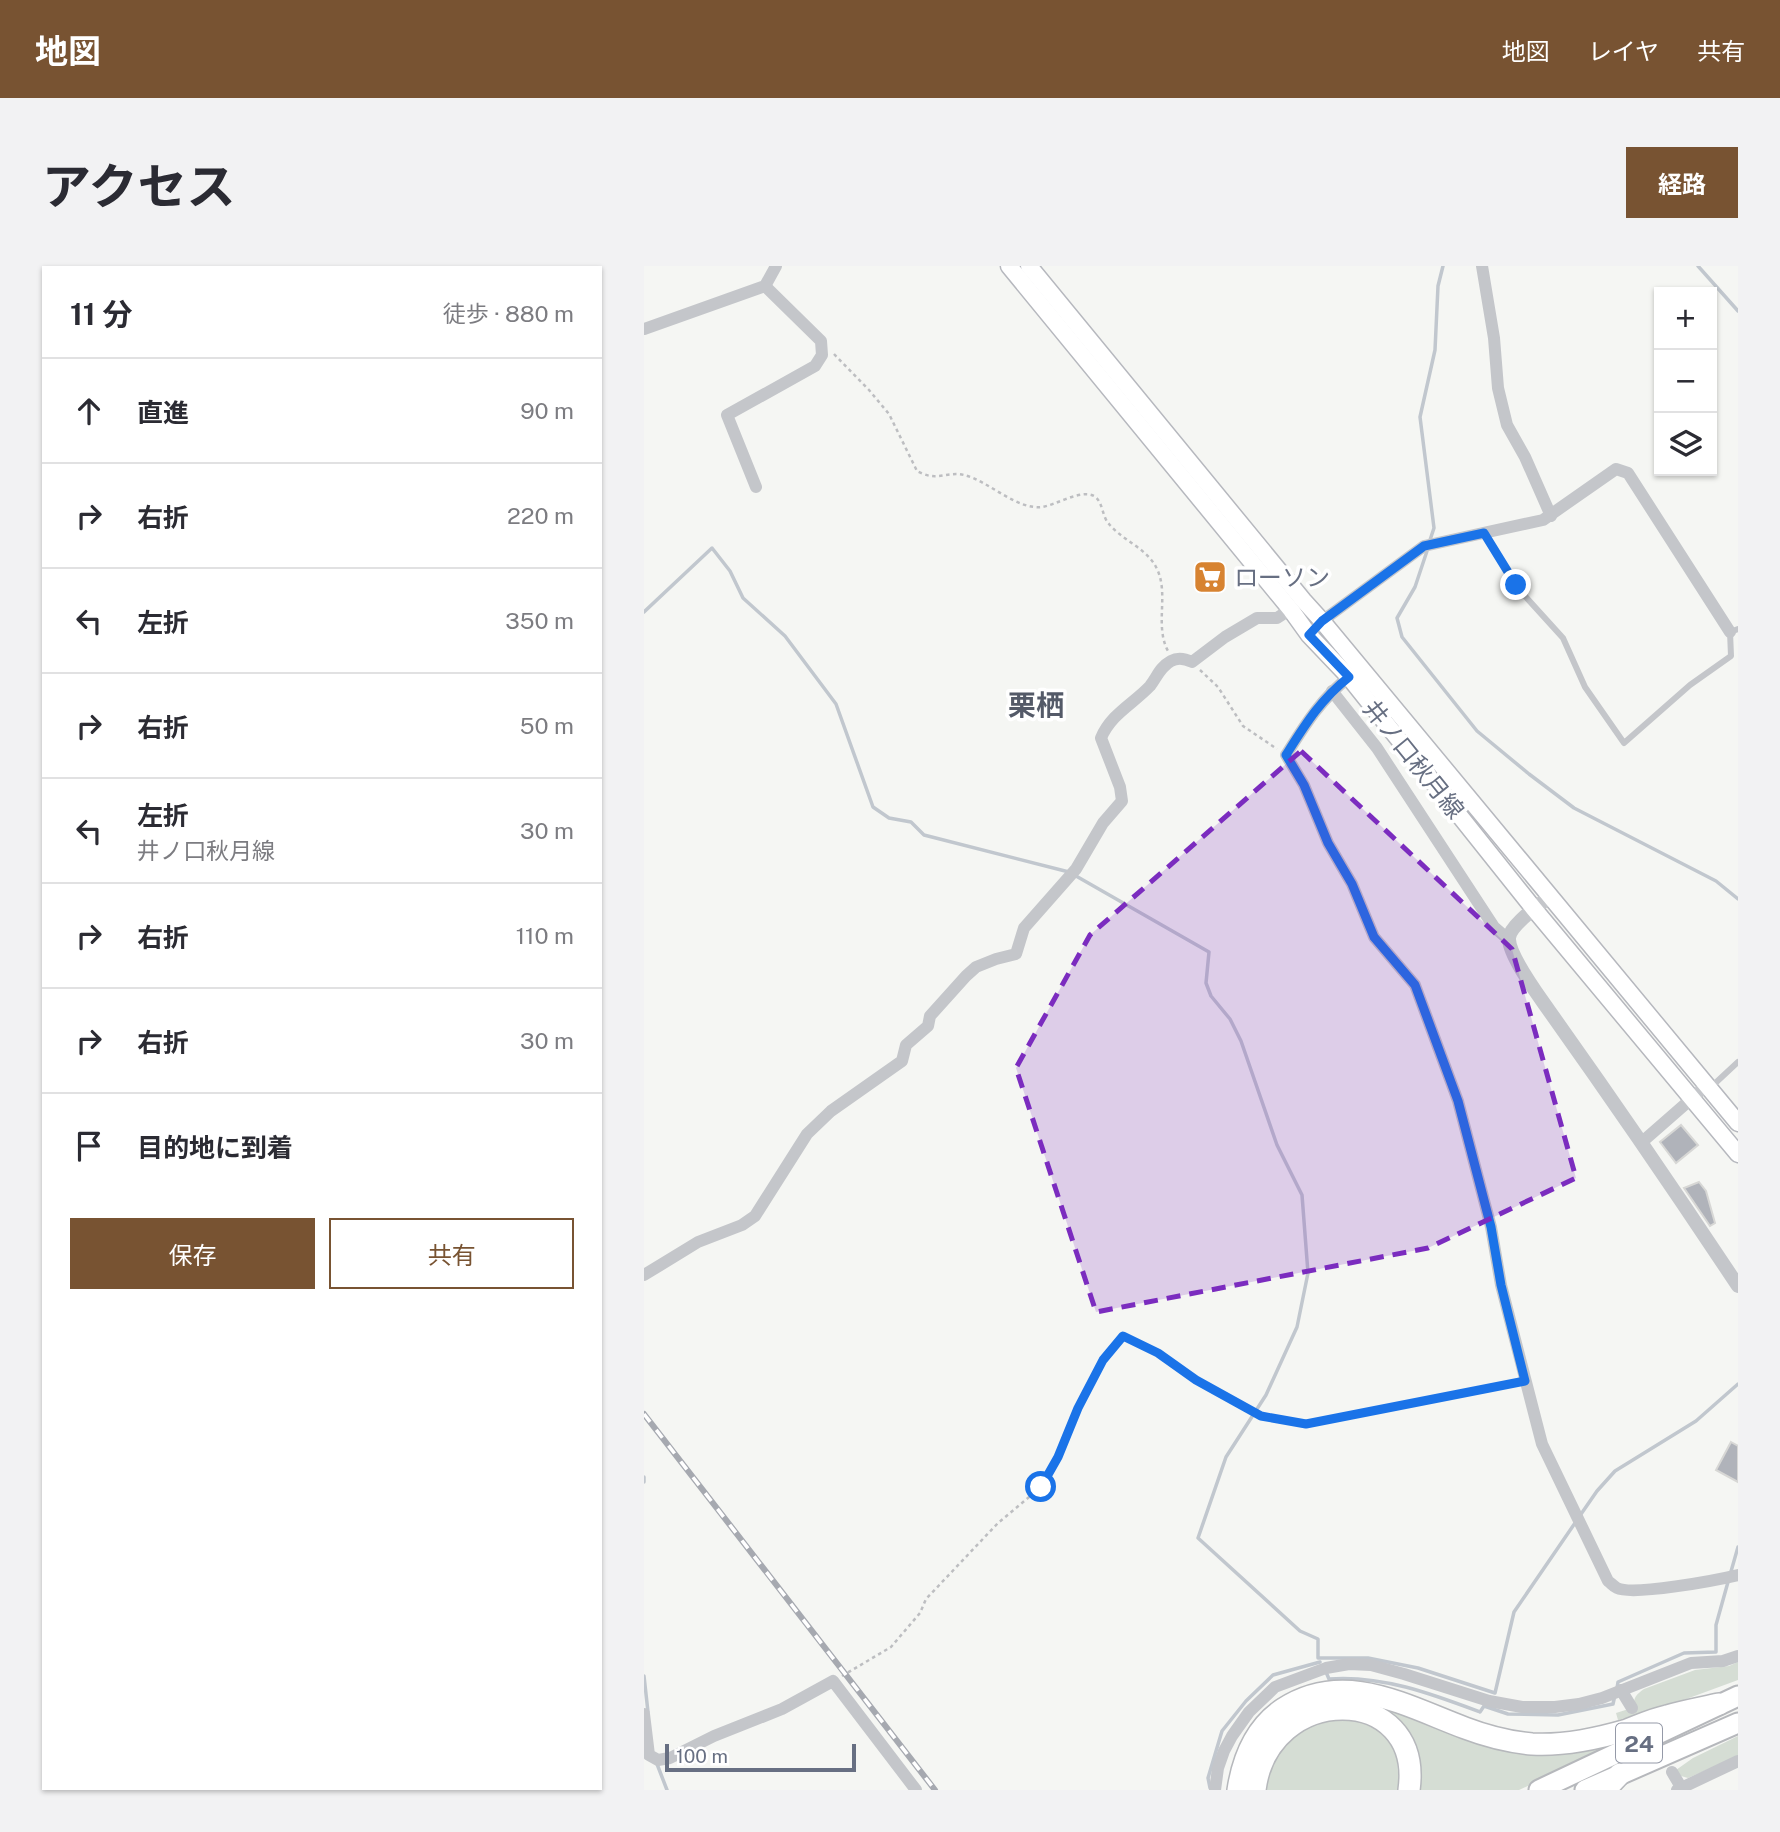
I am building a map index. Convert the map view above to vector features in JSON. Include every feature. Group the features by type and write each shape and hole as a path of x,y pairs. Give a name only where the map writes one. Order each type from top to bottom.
{"highway":[{"path":"1238,1790 1247,1754 1262,1729 1292,1704 1323,1694 1351,1691 1372,1694 1485,1735 1516,1742 1546,1744 1590,1740 1728,1700"},
{"name":"24","path":"1539,1790 1728,1700"},
{"path":"1255,1790 1264,1757 1272,1743 1283,1732 1306,1716 1342,1708 1373,1715 1395,1733 1408,1757 1409,1790"},
{"name":"24","path":"1585,1790 1738,1723"},
{"path":"1605,1790 1620,1774"}],"main road":[{"name":"井ノ口秋月線","path":"1009,266 1297,605 1322,621 1738,1123"},
{"name":"井ノ口秋月線","path":"1029,266 1297,605 1309,635 1349,677 1534,909 1738,1154"}],"street":[{"path":"644,329 765,286 776,266"},
{"path":"1482,266 1494,338 1498,388 1507,425 1525,457 1551,516"},
{"path":"756,487 727,415 815,366 822,355 821,341 765,286"},
{"path":"1309,635 1322,621 1424,546 1543,520 1616,469 1628,473 1734,630"},
{"path":"644,1275 698,1242 755,1216 807,1134 831,1111 898,1065 906,1045 928,1026 930,1016 965,976 996,959 1016,954 1024,929 1076,869 1103,823 1122,801 1120,788 1101,738 1106,725 1151,685 1161,669 1174,659 1188,659 1192,662 1225,637 1257,618 1277,618 1297,605"},
{"path":"1349,677 1312,713 1286,755 1304,785 1328,843 1352,884 1374,937 1415,985 1458,1101 1542,1444 1608,1581 1618,1589 1640,1590 1738,1575"},
{"path":"1332,691 1377,748 1494,927 1509,940"},
{"path":"1549,897 1511,930 1510,951 1738,1286"},
{"path":"1642,1142 1691,1098 1708,1087"},
{"path":"1215,1790 1224,1751 1249,1712 1275,1687 1326,1668 1349,1664 1371,1665 1489,1701 1522,1707 1555,1707 1579,1704 1691,1663 1723,1661 1738,1656"},
{"path":"644,1714 649,1755 658,1760 670,1758 714,1736 782,1709 833,1681 916,1790"},
{"path":"1621,1690 1632,1708"},
{"path":"1672,1772 1679,1789 1738,1761"}],"lane":[{"path":"1484,533 1516,585 1563,638 1585,687 1623,743 1690,685 1731,656 1734,630"},
{"path":"1708,1087 1738,1062"}],"path":[{"path":"821,341 889,414 917,471 931,476 963,474 1027,506 1043,507 1082,495 1093,495 1098,500 1106,522 1154,563 1160,575 1163,602 1162,636 1166,649 1174,659"},
{"path":"1192,662 1218,687 1243,726 1286,755"},
{"path":"833,1681 891,1647 920,1613 926,1600 998,1523 1041,1487 1058,1457 1078,1408 1103,1360 1123,1336 1158,1353 1196,1380 1261,1416 1306,1424 1525,1381"}],"highlighted area":[{"path":"1301,751 1512,949 1576,1178 1428,1248 1096,1312 1016,1068 1090,935"}],"shaded area":[{"path":"1738,1662 1738,1680 1651,1712 1618,1720 1616,1713 1635,1707 1636,1696 1644,1689 1695,1670 1729,1666"},
{"path":"1372,1703 1481,1742 1648,1731 1519,1790 1415,1790 1412,1751"},
{"path":"1323,1718 1359,1720 1381,1732 1397,1756 1399,1790 1261,1790 1280,1744"},
{"path":"1738,1736 1738,1756 1688,1778 1681,1776 1676,1770 1693,1758"}],"building":[{"path":"1681,1125 1698,1145 1676,1163 1660,1142"},
{"path":"1699,1182 1706,1191 1715,1223 1710,1226 1684,1188"},
{"path":"1731,1442 1738,1446 1738,1482 1716,1470"}],"waterway":[{"path":"1430,540 1434,528 1420,417 1435,350 1438,286 1443,266"},
{"path":"1698,266 1738,311"},
{"path":"644,612 712,548 730,571 743,598 785,636 836,704 873,807 889,818 911,822 924,835 1069,872"},
{"path":"1427,551 1415,587 1397,618 1402,637 1477,731 1574,808 1716,881 1738,899"},
{"path":"1076,876 1209,952 1206,983 1211,996 1230,1019 1241,1041 1277,1145 1302,1195 1308,1273 1297,1327 1266,1395 1226,1457 1198,1538 1300,1631 1318,1639 1318,1658 1368,1658 1418,1668 1495,1693 1514,1612 1575,1523"},
{"path":"1579,1517 1615,1471 1696,1421 1738,1384"},
{"path":"644,1477 644,1482"},
{"path":"1730,1575 1738,1547"},
{"path":"1617,1688 1618,1682 1684,1653 1716,1652 1716,1625 1728,1582"},
{"path":"1210,1788 1208,1778 1222,1731 1246,1701 1273,1675 1320,1662"},
{"path":"1326,1672 1329,1679 1368,1680 1406,1687 1480,1712 1484,1706 1508,1714 1558,1715 1613,1704 1615,1695"},
{"path":"644,1676 648,1712"},
{"path":"657,1764 667,1790"}],"railway":[{"path":"644,1414 935,1790"}],"place":[{"name":"ローソン","path":"1210,577"}],"district":[{"name":"栗栖","path":"1036,704"}],"route":[{"path":"1041,1487 1058,1457 1078,1408 1103,1360 1123,1336 1158,1353 1196,1380 1261,1416 1306,1424 1525,1381 1501,1285 1491,1227 1458,1101 1415,985 1374,937 1352,884 1328,843 1304,785 1286,755 1312,713 1349,677 1309,635 1322,621 1424,546 1484,533 1516,585"}]}
